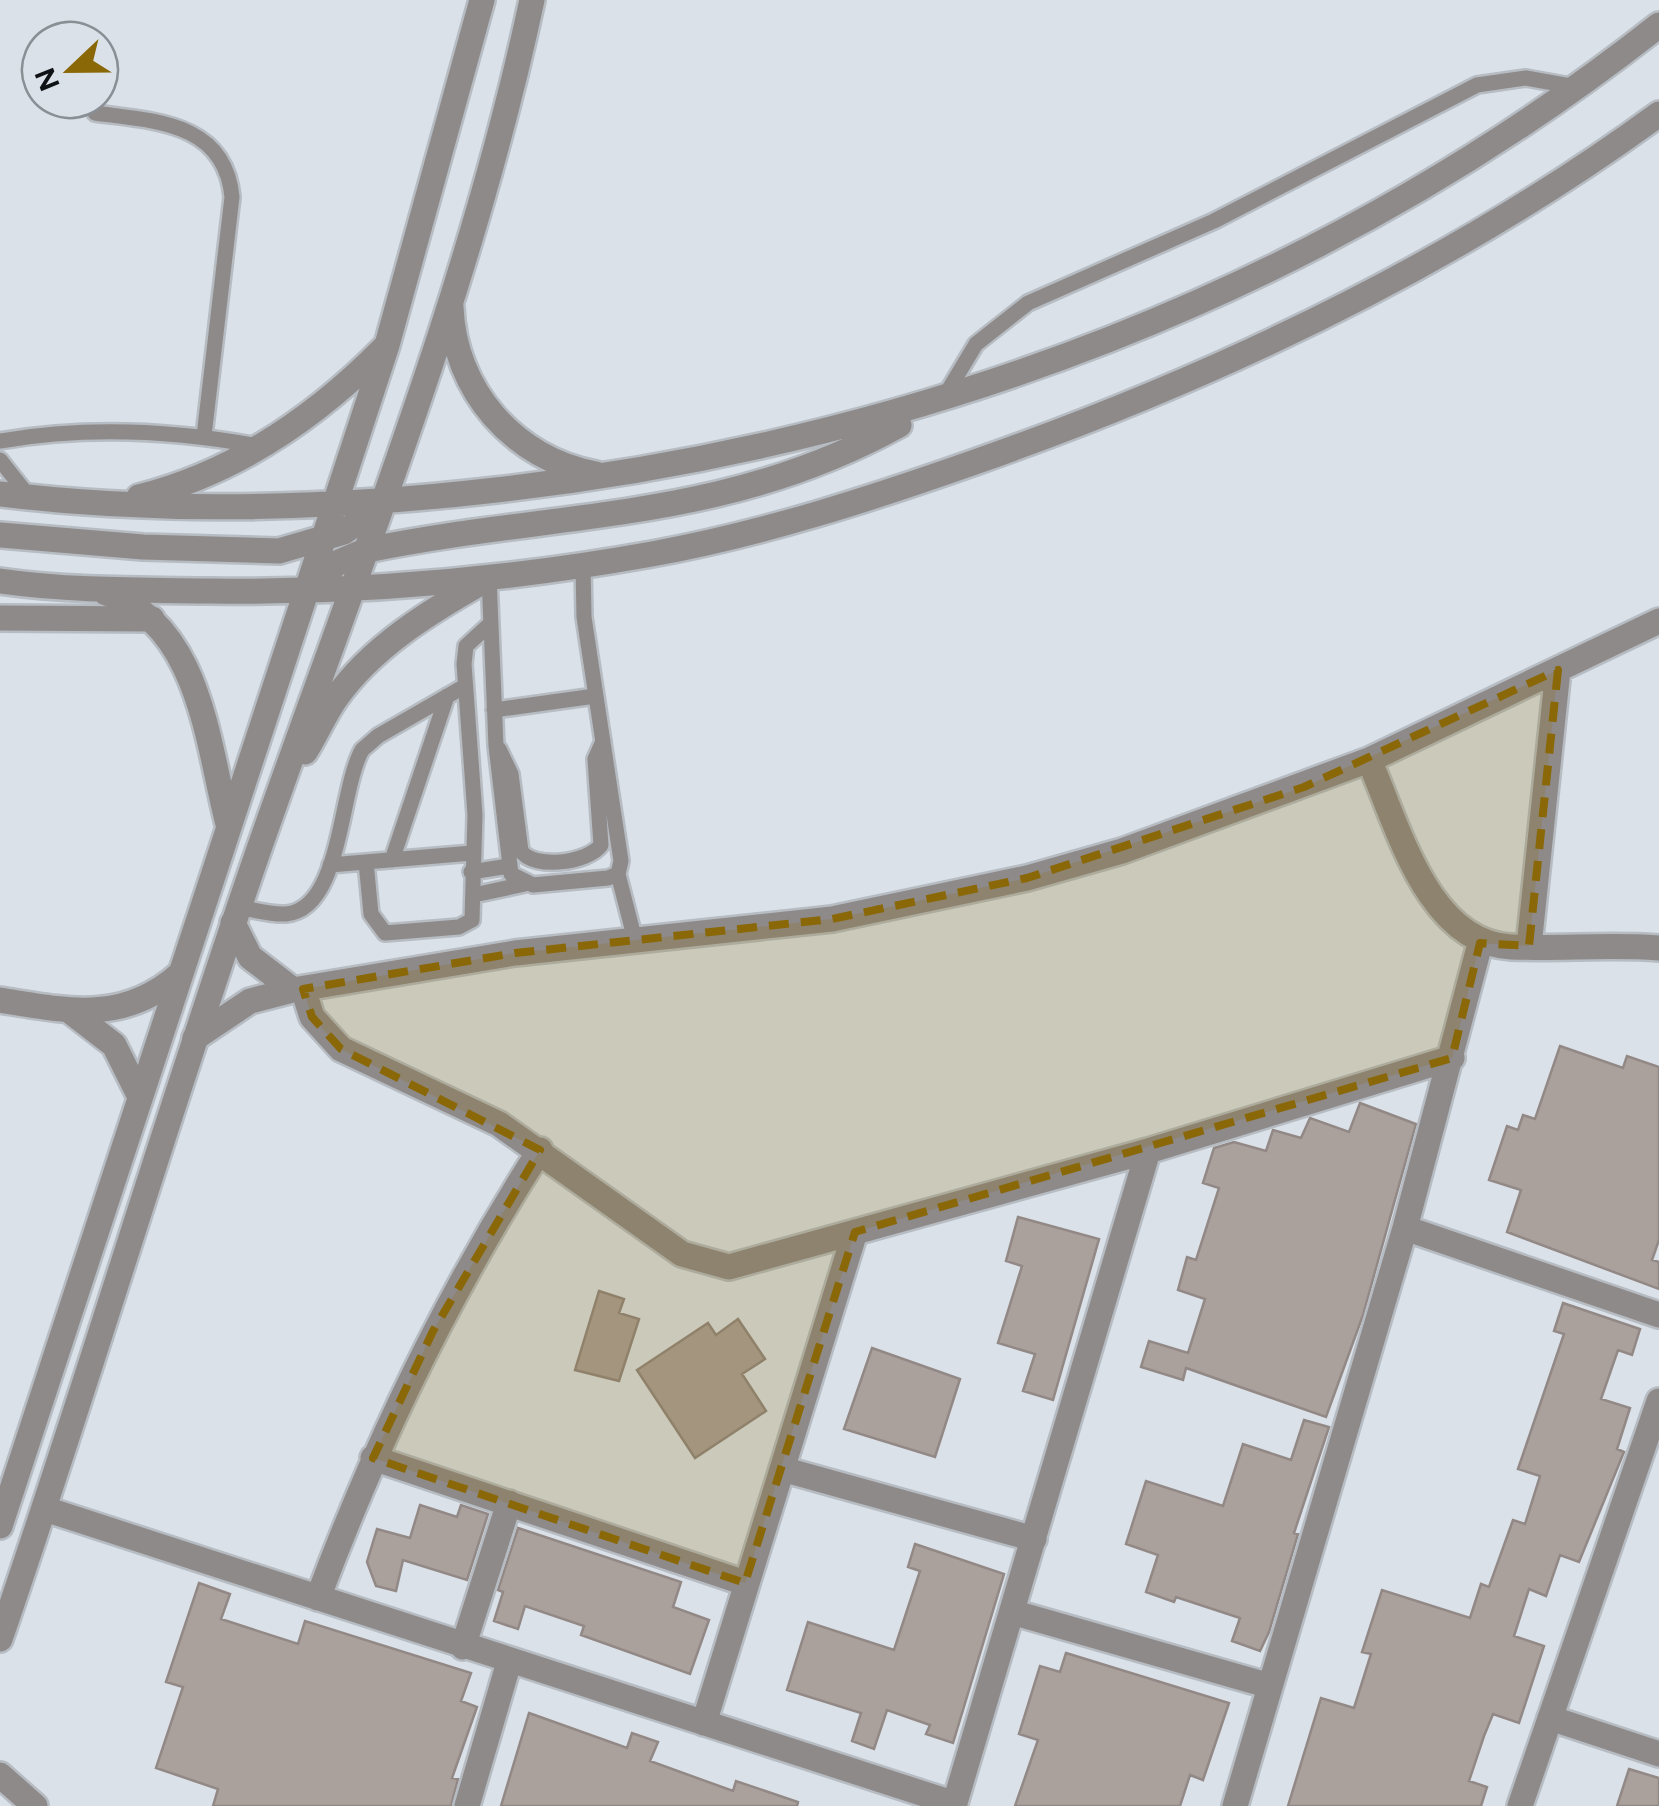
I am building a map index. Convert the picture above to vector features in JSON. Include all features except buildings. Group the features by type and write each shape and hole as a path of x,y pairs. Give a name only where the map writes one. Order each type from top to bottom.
{"street":[{"path":"0,1526 388,345 482,0"},
{"path":"0,1640 194,1038 367,550 451,295 505,114 532,0"},
{"path":"0,494 112,504 383,503 616,477 760,449 942,400 1121,337 1298,257 1429,183 1576,86 1659,25"},
{"path":"0,581 97,590 304,592 490,577 582,565 727,538 870,498 1148,397 1283,336 1418,268 1550,190 1659,114"},
{"path":"451,295 454,332 464,368 494,417 545,457 616,477"},
{"path":"112,504 189,481 262,446 325,404 388,345"},
{"path":"304,592 338,562 367,550 682,505 808,466 894,428 942,400"},
{"path":"0,536 143,548 279,551 322,542 365,519 383,503"},
{"path":"282,784 337,696 366,663 399,635 490,577"},
{"path":"97,590 152,619 187,669 228,826"},
{"path":"0,618 152,619"},
{"path":"194,1038 240,1006 298,989 516,953 832,919 1026,878 1216,820 1369,760 1659,621"},
{"path":"1529,946 1558,670"},
{"path":"1369,760 1433,900 1454,924 1481,940 1529,946 1659,948"},
{"path":"236,915 250,956 298,989 312,1017 341,1048 456,1101 540,1150 682,1254 713,1266 746,1265 1452,1058"},
{"path":"1235,1806 1404,1228 1481,940"},
{"path":"0,1000 70,1011 130,1006 180,974"},
{"path":"70,1011 114,1045 139,1095"},
{"path":"318,1598 373,1458 442,1316 540,1150"},
{"path":"45,1509 954,1805 1148,1150"},
{"path":"1404,1228 1659,1315"},
{"path":"704,1723 855,1232"},
{"path":"1520,1806 1550,1718 1648,1472 1659,1400"},
{"path":"373,1458 745,1582"},
{"path":"782,1468 1034,1538"},
{"path":"463,1647 509,1503"},
{"path":"1012,1612 1270,1686"},
{"path":"467,1806 509,1662"},
{"path":"1550,1718 1659,1754"},
{"path":"0,1776 35,1806"}],"lane":[{"path":"942,400 976,344 1028,303 1214,221 1476,85 1526,78 1576,86"},
{"path":"120,117 184,128 209,144 226,168 232,197 204,436"},
{"path":"0,441 92,431 204,436 262,446"},
{"path":"0,460 30,498"},
{"path":"582,565 584,617 621,861 618,874 634,940"},
{"path":"490,577 496,746 508,866 525,884"},
{"path":"366,862 371,914 385,932 466,925 475,914 475,815 465,686 466,646 491,623"},
{"path":"236,915 297,912 318,896 362,750 465,686"},
{"path":"392,860 447,696"},
{"path":"494,710 595,696"},
{"path":"496,746 509,766 521,851 538,862 587,857 601,845 595,759 604,740"},
{"path":"330,865 472,853"},
{"path":"472,872 508,866"},
{"path":"474,895 525,884 618,874"}],"highlighted area":[{"path":"1558,670 1529,946 1480,943 1452,1058 855,1232 745,1583 373,1458 433,1331 540,1150 341,1049 312,1017 303,989 515,953 832,919 1027,878 1304,787"}]}
